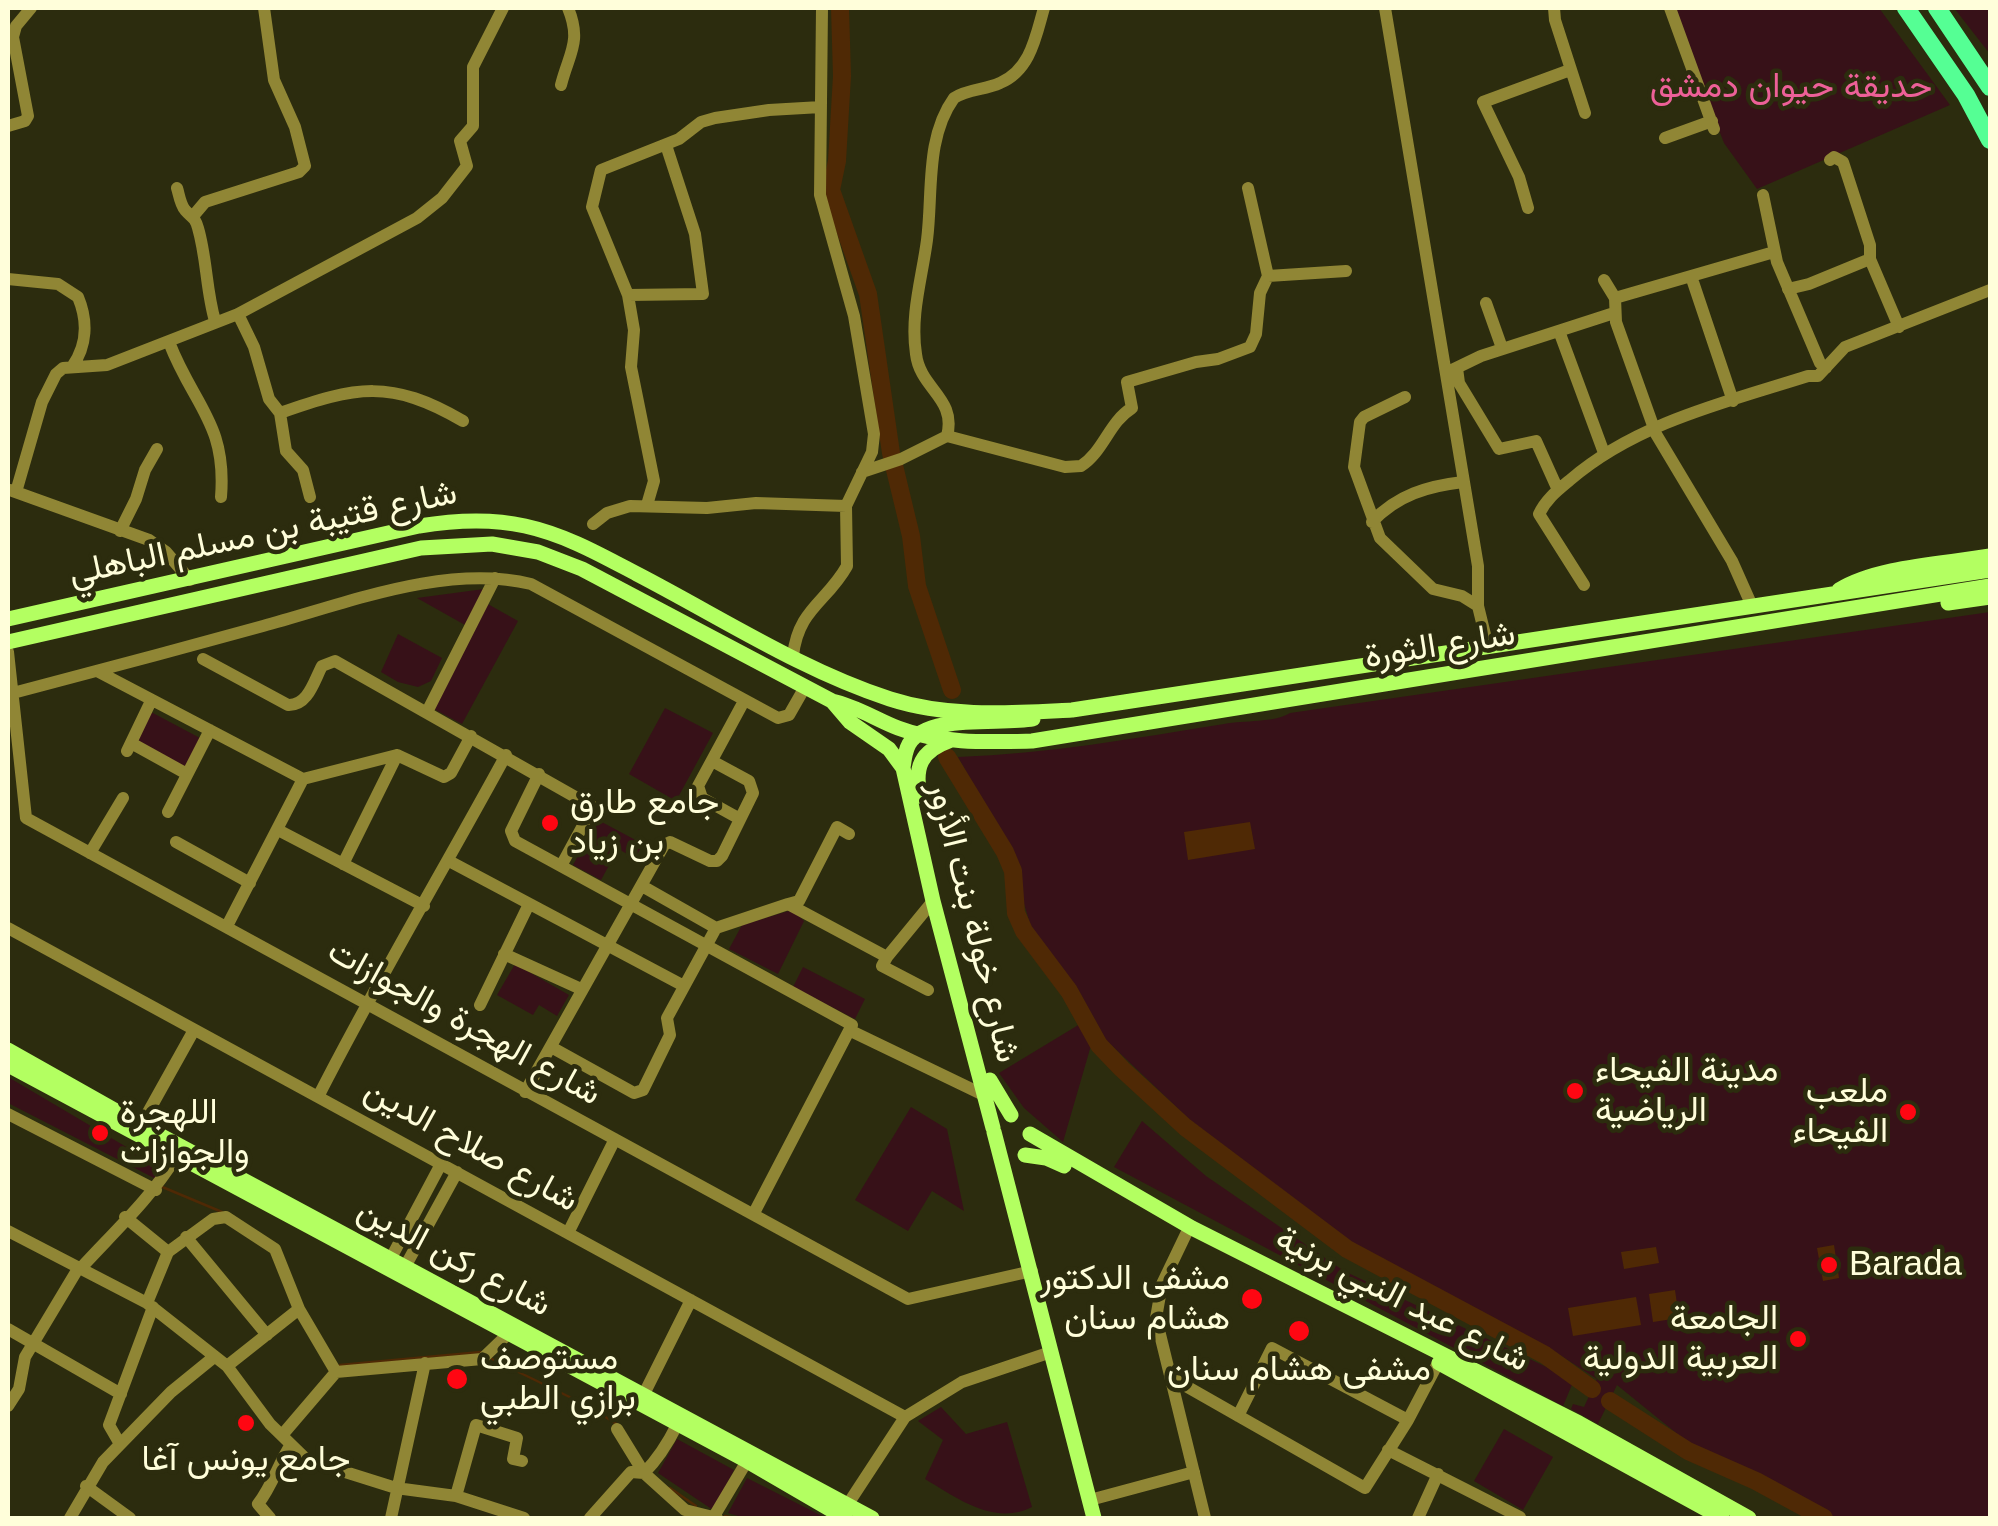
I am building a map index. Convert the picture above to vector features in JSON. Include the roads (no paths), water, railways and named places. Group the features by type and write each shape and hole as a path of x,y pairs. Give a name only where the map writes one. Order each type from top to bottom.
{"highway":[{"path":"1906,8 1966,95 1990,140"},
{"path":"1936,8 1990,84"}],"main road":[{"name":"شارع قتيبة بن مسلم الباهلي","path":"8,620 419,526 460,520 502,522 543,530 582,545 793,656 870,692 911,705"},
{"name":"شارع قتيبة بن مسلم الباهلي","path":"8,642 421,548 492,544 538,552 582,569 806,688 899,728"},
{"path":"1830,596 1862,579 1990,556"},
{"name":"شارع الثورة","path":"911,705 954,712 1072,710 1990,570"},
{"name":"شارع الثورة","path":"913,739 1032,741 1990,586"},
{"path":"1824,614 1990,597"},
{"path":"740,630 771,652 878,708 913,739"},
{"name":"شارع خولة بنت الأزور","path":"832,701 850,722 910,768 989,1077 1011,1115"},
{"path":"913,739 942,724 1007,723 1072,710"},
{"path":"910,768 913,739"},
{"name":"شارع خولة بنت الأزور","path":"910,768 930,749 954,739"},
{"name":"شارع خولة بنت الأزور","path":"910,768 933,901 988,1097 1094,1518"},
{"name":"شارع ركن الدين","path":"8,1050 644,1394 846,1511"},
{"name":"شارع ركن الدين","path":"8,1065 678,1425 846,1511 872,1518"},
{"path":"1010,1185 1032,1143 1030,1134 1011,1115 999,1117 994,1130 1008,1152 1024,1155"},
{"name":"شارع عبد النبي برنية","path":"1030,1134 1192,1228 1590,1428 1748,1518"},
{"name":"شارع عبد النبي برنية","path":"1024,1155 1056,1162 1722,1518"}],"street":[{"path":"8,126 26,121 28,116 12,25 31,8"},
{"path":"194,216 206,202 299,172 305,166 295,128 274,80 264,20 268,8"},
{"path":"190,580 158,546 12,491 49,386 56,374 72,367 106,364 238,314 417,218 442,198 467,166 460,142 473,126 473,67 503,8"},
{"path":"561,85 575,44 568,8"},
{"path":"793,656 795,639 812,606 846,566 846,506 872,452 874,434 854,316 820,196 822,8"},
{"path":"946,436 951,420 942,398 920,370 915,346 915,308 927,241 938,129 954,98 999,84 1020,69 1032,48 1044,8"},
{"path":"1385,8 1451,370 1463,482 1478,566 1478,606 1488,647"},
{"path":"1554,8 1586,112"},
{"path":"1665,138 1713,125 1670,8"},
{"path":"1528,208 1519,177 1483,102 1570,70"},
{"path":"648,505 654,481 632,367 634,330 628,295 592,206 601,170 666,145 714,118 821,107"},
{"path":"628,295 703,294 695,234 666,145"},
{"path":"1830,160 1834,157 1844,162 1870,245 1870,259 1899,327"},
{"path":"177,188 184,208 194,216 206,259 207,290 215,321"},
{"path":"862,472 901,459 946,436 1065,466 1081,466 1098,451 1118,418 1132,408 1127,382 1250,347 1256,334 1260,293 1268,276 1248,188"},
{"path":"1763,195 1774,252 1800,320 1826,368"},
{"path":"1615,298 1774,252"},
{"path":"1788,288 1809,284 1870,259"},
{"path":"1268,276 1346,271"},
{"path":"1691,276 1733,401"},
{"path":"8,279 58,284 78,297 85,338 72,367"},
{"path":"1604,280 1615,298 1614,313 1654,427 1732,561 1752,606"},
{"path":"1584,585 1540,519 1541,508 1604,454 1654,427 1818,376 1846,347 1990,290"},
{"path":"1486,302 1502,348"},
{"path":"1451,370 1502,348 1614,313"},
{"path":"238,314 254,347 269,399 280,413 286,451 303,470 310,497"},
{"path":"1560,331 1604,454"},
{"path":"170,342 217,436 223,464 221,497"},
{"path":"1451,370 1499,450 1536,441 1558,490"},
{"path":"280,413 335,394 380,390 431,402 464,422"},
{"path":"1405,397 1364,416 1360,422 1354,467 1372,522 1380,538 1422,582 1433,590 1462,596 1478,606"},
{"path":"120,530 145,470 158,450"},
{"path":"1372,522 1393,503 1412,494 1463,482"},
{"path":"593,524 607,513 648,505 846,506"},
{"path":"13,693 380,594 457,578 495,578 531,584 778,718 784,718 806,688"},
{"path":"428,712 495,578"},
{"name":"شارع الهجرة والجوازات","path":"8,652 26,818 908,1300 1032,1272"},
{"path":"203,659 288,705 297,706 322,666 335,661 539,774 593,807 562,866"},
{"path":"97,671 303,779 396,755 444,778 471,736"},
{"path":"151,700 129,747 187,774"},
{"path":"740,818 698,792 744,701"},
{"path":"168,812 210,730"},
{"path":"343,864 396,755"},
{"path":"318,1097 365,1005 506,756"},
{"path":"525,1092 664,845 670,842 717,861 753,787 712,760"},
{"path":"539,774 511,837 848,1020 852,1031 988,1097"},
{"path":"228,926 303,779"},
{"path":"90,853 123,798"},
{"path":"551,1047 638,1093 643,1090 670,1035 667,1018 716,928 799,901 836,827 849,834"},
{"path":"278,830 424,906"},
{"path":"176,842 250,883"},
{"path":"448,861 684,986"},
{"path":"642,886 716,928"},
{"path":"928,990 882,966 933,901"},
{"path":"480,1005 528,904"},
{"path":"788,904 887,957"},
{"name":"شارع صلاح الدين","path":"8,928 904,1417"},
{"path":"504,954 581,989"},
{"path":"141,1125 194,1030"},
{"path":"754,1213 852,1031"},
{"path":"8,1114 158,1186"},
{"path":"568,1233 615,1139"},
{"path":"8,1406 19,1389 33,1341 80,1268 158,1186 176,1157"},
{"path":"398,1262 441,1164"},
{"path":"398,1262 457,1172"},
{"path":"120,1444 109,1426 168,1252 219,1216 278,1246 298,1308 336,1372"},
{"path":"126,1218 168,1252"},
{"path":"8,1231 150,1305 228,1366 270,1424 307,1460 396,1488 456,1496 524,1518"},
{"path":"1186,1234 1162,1284 1156,1318 1207,1518"},
{"path":"186,1238 267,1335"},
{"path":"644,1394 691,1300"},
{"path":"228,1366 298,1308"},
{"path":"8,1329 121,1394"},
{"path":"270,1518 258,1504 271,1487 287,1440 336,1372 486,1355 507,1335"},
{"path":"1238,1416 1272,1348 1408,1420"},
{"path":"846,1511 904,1417 962,1382 1051,1352"},
{"path":"70,1518 86,1486 120,1444 171,1392 214,1358"},
{"path":"391,1518 425,1363"},
{"path":"1170,1376 1364,1488 1408,1420 1438,1363"},
{"path":"456,1496 476,1425 516,1438 513,1459 522,1460"},
{"path":"590,1518 632,1472 647,1470 664,1451 678,1425"},
{"path":"617,1429 647,1470 686,1510 715,1518 747,1461"},
{"path":"1388,1450 1520,1518"},
{"path":"1090,1500 1194,1472"},
{"path":"1418,1518 1438,1474"},
{"path":"86,1486 130,1518"}],"waterway":[{"path":"840,8 842,76 837,161 831,190 868,294 891,453 911,536 917,586 952,690"},
{"path":"947,757 1005,852 1013,871 1016,913 1024,931 1069,991 1099,1045 1122,1069 1185,1127 1347,1249 1545,1355 1592,1389"},
{"path":"160,1186 222,1212"},
{"path":"340,1365 481,1352"},
{"path":"492,1359 618,1425"},
{"path":"1610,1401 1688,1451 1756,1481 1824,1518"},
{"path":"670,1488 696,1506"},
{"path":"725,1516 735,1518"}],"place":[{"name":"جامع طارق بن زياد","path":"550,823"},
{"name":"مدينة الفيحاء الرياضية","path":"1575,1091"},
{"name":"ملعب الفيحاء","path":"1908,1112"},
{"name":"اللهجرة والجوازات","path":"100,1133"},
{"name":"Barada","path":"1829,1265"},
{"name":"مشفى الدكتور هشام سنان","path":"1252,1299"},
{"name":"مشفى هشام سنان","path":"1299,1331"},
{"name":"الجامعة العربية الدولية","path":"1798,1339"},
{"name":"مستوصف برازي الطبي","path":"457,1379"},
{"name":"جامع يونس آغا","path":"246,1423"}],"park label":[{"name":"حديقة حيوان دمشق","path":"1791,87"}]}
